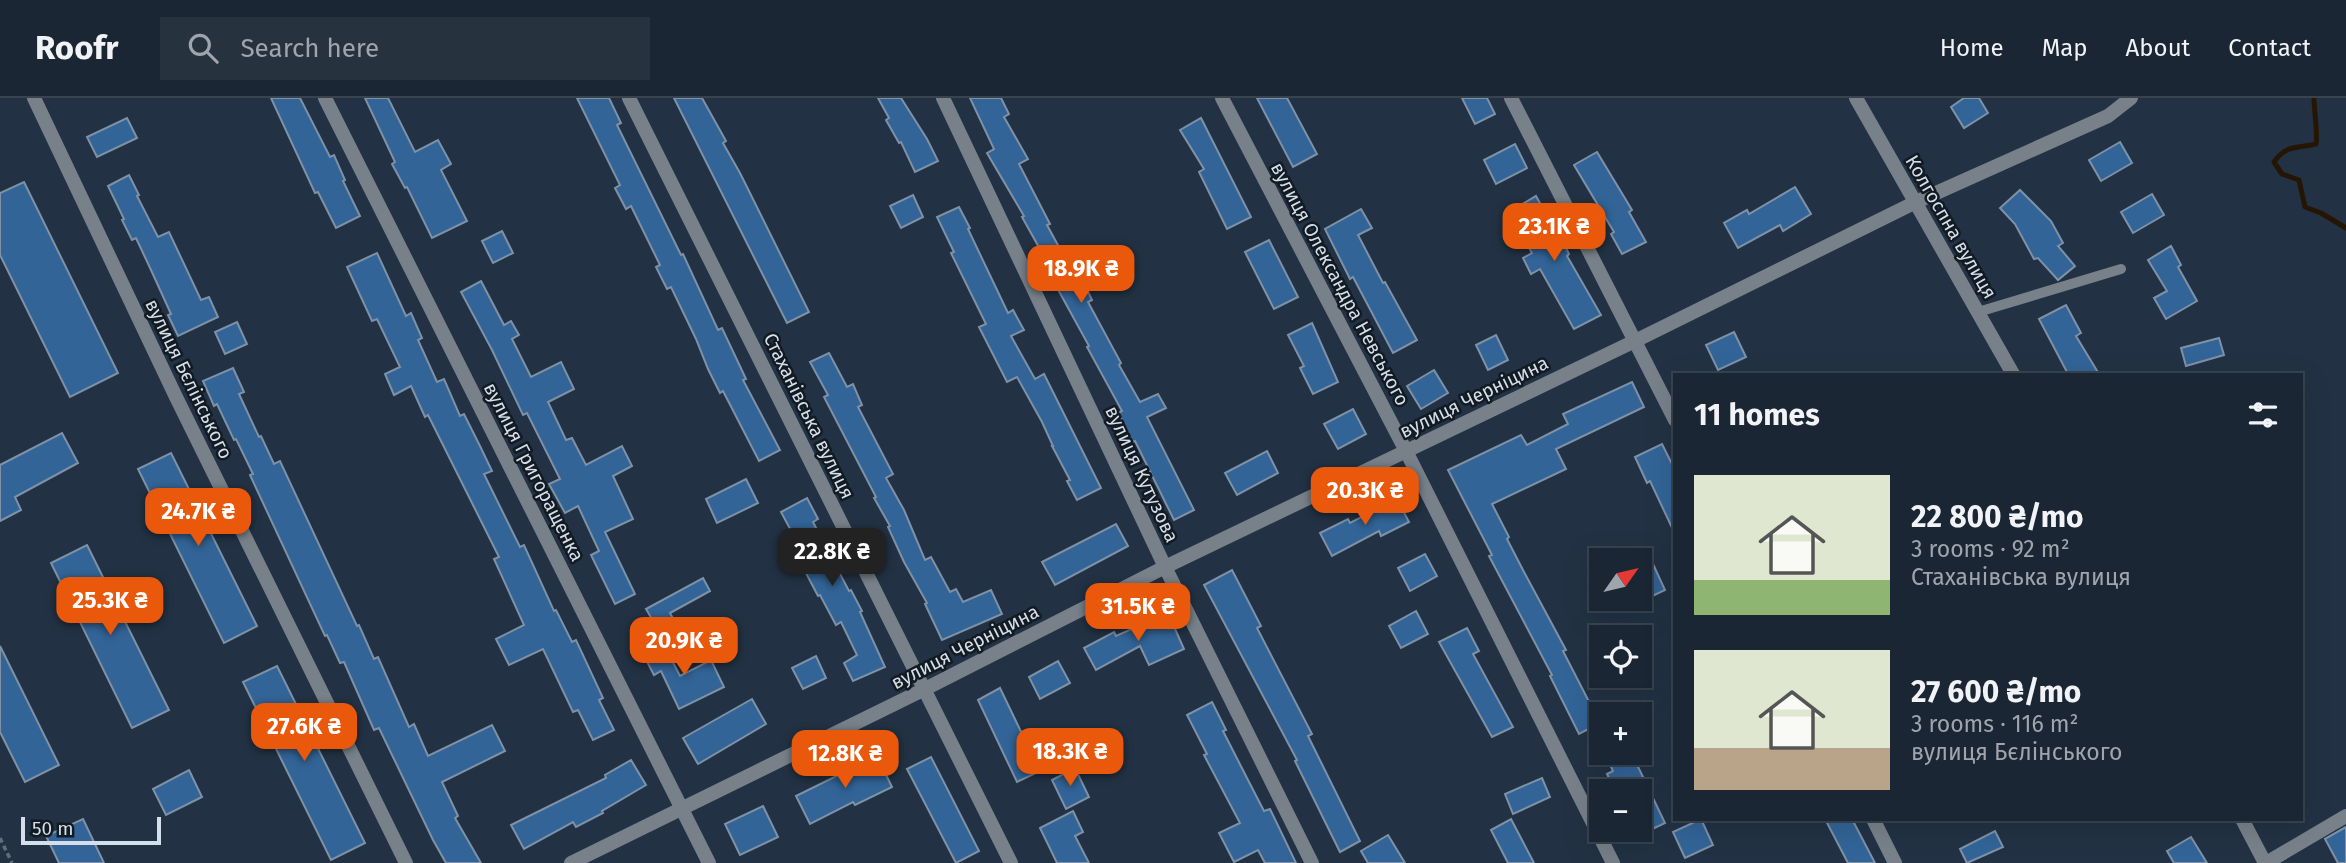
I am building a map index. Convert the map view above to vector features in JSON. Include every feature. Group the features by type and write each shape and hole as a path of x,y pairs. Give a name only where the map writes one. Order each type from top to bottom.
{"street":[{"name":"вулиця Бєлінського","path":"34,98 182,409 406,863"},
{"name":"вулиця Григоращенка","path":"324,98 709,863"},
{"name":"Стаханівська вулиця","path":"629,98 1011,863"},
{"name":"вулиця Кутузова","path":"943,98 1165,567 1312,863"},
{"name":"вулиця Олександра Невського","path":"1222,98 1406,451 1613,863"},
{"path":"1511,98 1673,416"},
{"name":"Колгоспна вулиця","path":"1856,98 2012,373"},
{"name":"вулиця Черніцина","path":"571,863 923,690 1165,567 1635,341 1916,202 2108,116 2131,98"},
{"path":"2243,821 2265,863 2346,816"},
{"path":"1874,821 1895,863"}],"lane":[{"path":"1978,312 2121,269"}],"path":[{"path":"0,838 12,863"}],"building":[{"path":"271,98 300,98 330,157 334,155 360,216 336,228 318,192 315,193"},
{"path":"365,98 388,98 415,152 438,140 451,164 441,170 467,221 432,238 407,187 405,188 392,164 395,162"},
{"path":"577,98 609,98 621,123 617,125 681,255 683,254 718,330 722,328 746,379 743,380 780,450 759,461 723,391 720,393 671,287 667,289 656,267 660,265 631,206 626,209 615,188 620,185"},
{"path":"674,98 702,98 726,141 723,143 809,312 787,323"},
{"path":"878,98 901,98 938,161 915,172 901,142 899,143 886,120 889,118"},
{"path":"970,98 1001,98 1009,114 1004,117 1028,159 1019,164 1071,269 1076,266 1092,300 1088,302 1121,363 1119,365 1140,402 1158,394 1166,408 1147,417 1194,510 1174,520 1135,441 1132,442 1118,413 1122,411 1087,347 1089,346 1038,253 1041,251 1022,217 1024,216 987,153 994,149"},
{"path":"1257,98 1287,98 1317,154 1293,167"},
{"path":"1462,98 1487,98 1495,114 1475,124"},
{"path":"1964,98 1979,98 1988,113 1964,128 1951,107"},
{"path":"127,118 137,138 97,157 87,137"},
{"path":"1201,118 1251,217 1227,229 1199,172 1204,169 1180,130"},
{"path":"2120,142 2132,163 2101,181 2089,160"},
{"path":"1515,144 1527,168 1496,184 1484,160"},
{"path":"1597,152 1632,210 1629,212 1646,242 1622,254 1611,234 1614,232 1574,165"},
{"path":"129,175 158,237 169,232 201,300 209,297 218,317 178,336 151,270 136,238 132,240 108,186"},
{"path":"24,182 118,373 70,397 0,255 0,193"},
{"path":"1795,187 1811,214 1783,231 1780,225 1738,248 1724,223 1747,210 1749,214"},
{"path":"2020,190 2051,221 2063,243 2058,246 2075,266 2058,280 2038,258 2034,259 2015,224 2000,208"},
{"path":"2152,194 2164,215 2133,233 2121,212"},
{"path":"913,195 923,217 901,228 890,206"},
{"path":"1536,196 1601,315 1574,329 1540,269 1531,274 1523,258 1532,253 1509,212"},
{"path":"959,207 1008,313 1013,310 1024,330 1011,336 1035,379 1044,374 1101,488 1077,500 1042,422 1017,377 1007,382 979,327 986,324 951,253 954,252 937,217"},
{"path":"1361,209 1372,228 1358,235 1417,340 1393,353 1353,277 1350,279 1325,229"},
{"path":"502,231 513,253 493,263 482,241"},
{"path":"1269,240 1298,297 1274,309 1245,252"},
{"path":"2171,246 2181,265 2178,267 2197,301 2166,319 2154,298 2167,291 2148,260"},
{"path":"377,253 406,316 411,313 422,338 418,340 437,382 444,379 460,416 464,414 480,446 492,471 484,474 520,547 524,545 554,611 556,610 572,642 576,640 603,698 599,700 614,730 593,740 578,710 573,712 543,649 509,665 496,639 524,625 494,559 499,557 411,386 394,395 385,374 400,367 377,319 372,321 347,267"},
{"path":"481,281 504,325 511,321 519,335 512,339 531,377 561,362 574,389 548,402 566,440 572,438 586,465 622,446 632,466 613,476 633,519 605,532 635,594 615,604 591,555 599,551 578,506 565,513 549,484 560,479 527,413 523,415 461,292"},
{"path":"2066,305 2081,333 2076,336 2098,373 2067,373 2039,319"},
{"path":"237,322 247,344 225,354 215,332"},
{"path":"1312,323 1338,382 1313,394 1300,368 1304,366 1288,335"},
{"path":"1734,332 1746,357 1718,370 1706,345"},
{"path":"1496,335 1508,360 1488,370 1476,345"},
{"path":"2219,338 2224,355 2186,366 2181,348"},
{"path":"829,353 847,387 853,384 862,405 858,407 893,474 886,478 904,510 925,560 931,557 950,592 956,589 963,602 991,590 1002,614 942,640 925,604 927,603 874,498 876,497 824,397 828,395 810,362"},
{"path":"233,368 244,392 239,394 259,437 261,436 274,464 280,461 357,626 359,625 374,659 378,657 409,727 414,724 428,756 492,725 505,751 442,782 458,816 455,818 481,863 446,863 379,728 374,730 344,662 340,663 327,635 325,636 250,475 253,474 217,404 214,406 203,381"},
{"path":"1434,370 1448,393 1421,409 1407,386"},
{"path":"1632,382 1644,407 1556,449 1566,469 1492,504 1589,702 1589,729 1579,734 1448,470 1521,435 1527,445 1568,424 1563,414"},
{"path":"1353,409 1366,434 1338,449 1324,424"},
{"path":"62,433 78,463 15,497 21,510 0,521 0,465"},
{"path":"1662,444 1673,466 1673,530 1650,481 1647,483 1635,457"},
{"path":"1267,451 1278,473 1237,495 1225,473"},
{"path":"171,453 257,626 224,643 138,469"},
{"path":"746,479 758,503 717,523 706,499"},
{"path":"807,498 818,519 813,522 862,611 860,612 885,667 853,681 844,663 857,655 841,622 836,625 820,595 818,596 789,541 795,538 781,512"},
{"path":"1397,499 1409,522 1381,536 1379,531 1332,556 1320,533 1348,519 1350,523"},
{"path":"1116,524 1128,546 1055,585 1042,562"},
{"path":"87,545 169,710 132,728 51,563"},
{"path":"1425,554 1437,576 1410,591 1398,568"},
{"path":"1652,565 1665,590 1652,596"},
{"path":"1232,570 1261,626 1257,628 1312,734 1308,736 1360,841 1340,852 1295,761 1297,760 1204,585"},
{"path":"703,578 710,591 670,613 676,624 660,633 646,609"},
{"path":"1416,611 1428,634 1401,648 1389,626"},
{"path":"1168,613 1184,649 1149,665 1140,646 1096,670 1084,648 1114,632 1116,636"},
{"path":"1467,628 1479,651 1473,654 1513,727 1492,737 1439,642"},
{"path":"663,643 680,676 711,660 724,687 679,709 661,671 654,675 643,654"},
{"path":"0,646 59,765 25,782 0,732"},
{"path":"816,656 826,678 803,689 792,668"},
{"path":"1058,661 1070,683 1040,699 1029,677"},
{"path":"277,666 365,843 331,860 243,682"},
{"path":"1000,688 1040,771 1017,782 978,700"},
{"path":"752,699 766,724 698,764 683,738"},
{"path":"1212,702 1226,730 1223,731 1264,811 1270,809 1296,863 1265,863 1258,850 1234,862 1219,833 1240,823 1204,755 1207,754 1187,715"},
{"path":"877,756 892,787 855,805 853,802 810,824 796,796"},
{"path":"931,757 979,851 956,863 907,769"},
{"path":"631,760 646,785 602,811 603,813 576,827 573,822 524,849 511,825 606,778 605,775"},
{"path":"1610,765 1637,765 1644,779 1609,779 1607,774 1613,771"},
{"path":"1075,768 1089,797 1066,809 1052,780"},
{"path":"189,770 202,797 166,815 153,789"},
{"path":"1542,778 1550,797 1513,814 1505,794"},
{"path":"1652,796 1665,823 1652,829"},
{"path":"763,806 778,837 740,855 725,824"},
{"path":"1073,811 1083,832 1075,836 1089,863 1057,863 1040,828"},
{"path":"83,819 104,863 59,863 46,836"},
{"path":"1511,819 1534,863 1508,863 1491,830"},
{"path":"1702,821 1713,845 1685,858 1673,832"},
{"path":"1826,821 1853,821 1875,863 1848,863"},
{"path":"2346,827 2346,863 2338,863 2325,839"},
{"path":"1995,831 2003,847 1967,863 1960,849"},
{"path":"1388,835 1405,863 1368,863 1361,851"},
{"path":"2191,837 2207,863 2174,863 2167,851"}],"waterway":[{"path":"2314,98 2316,144 2292,148 2283,152 2274,162 2282,174 2299,180 2305,207 2346,228"}]}
